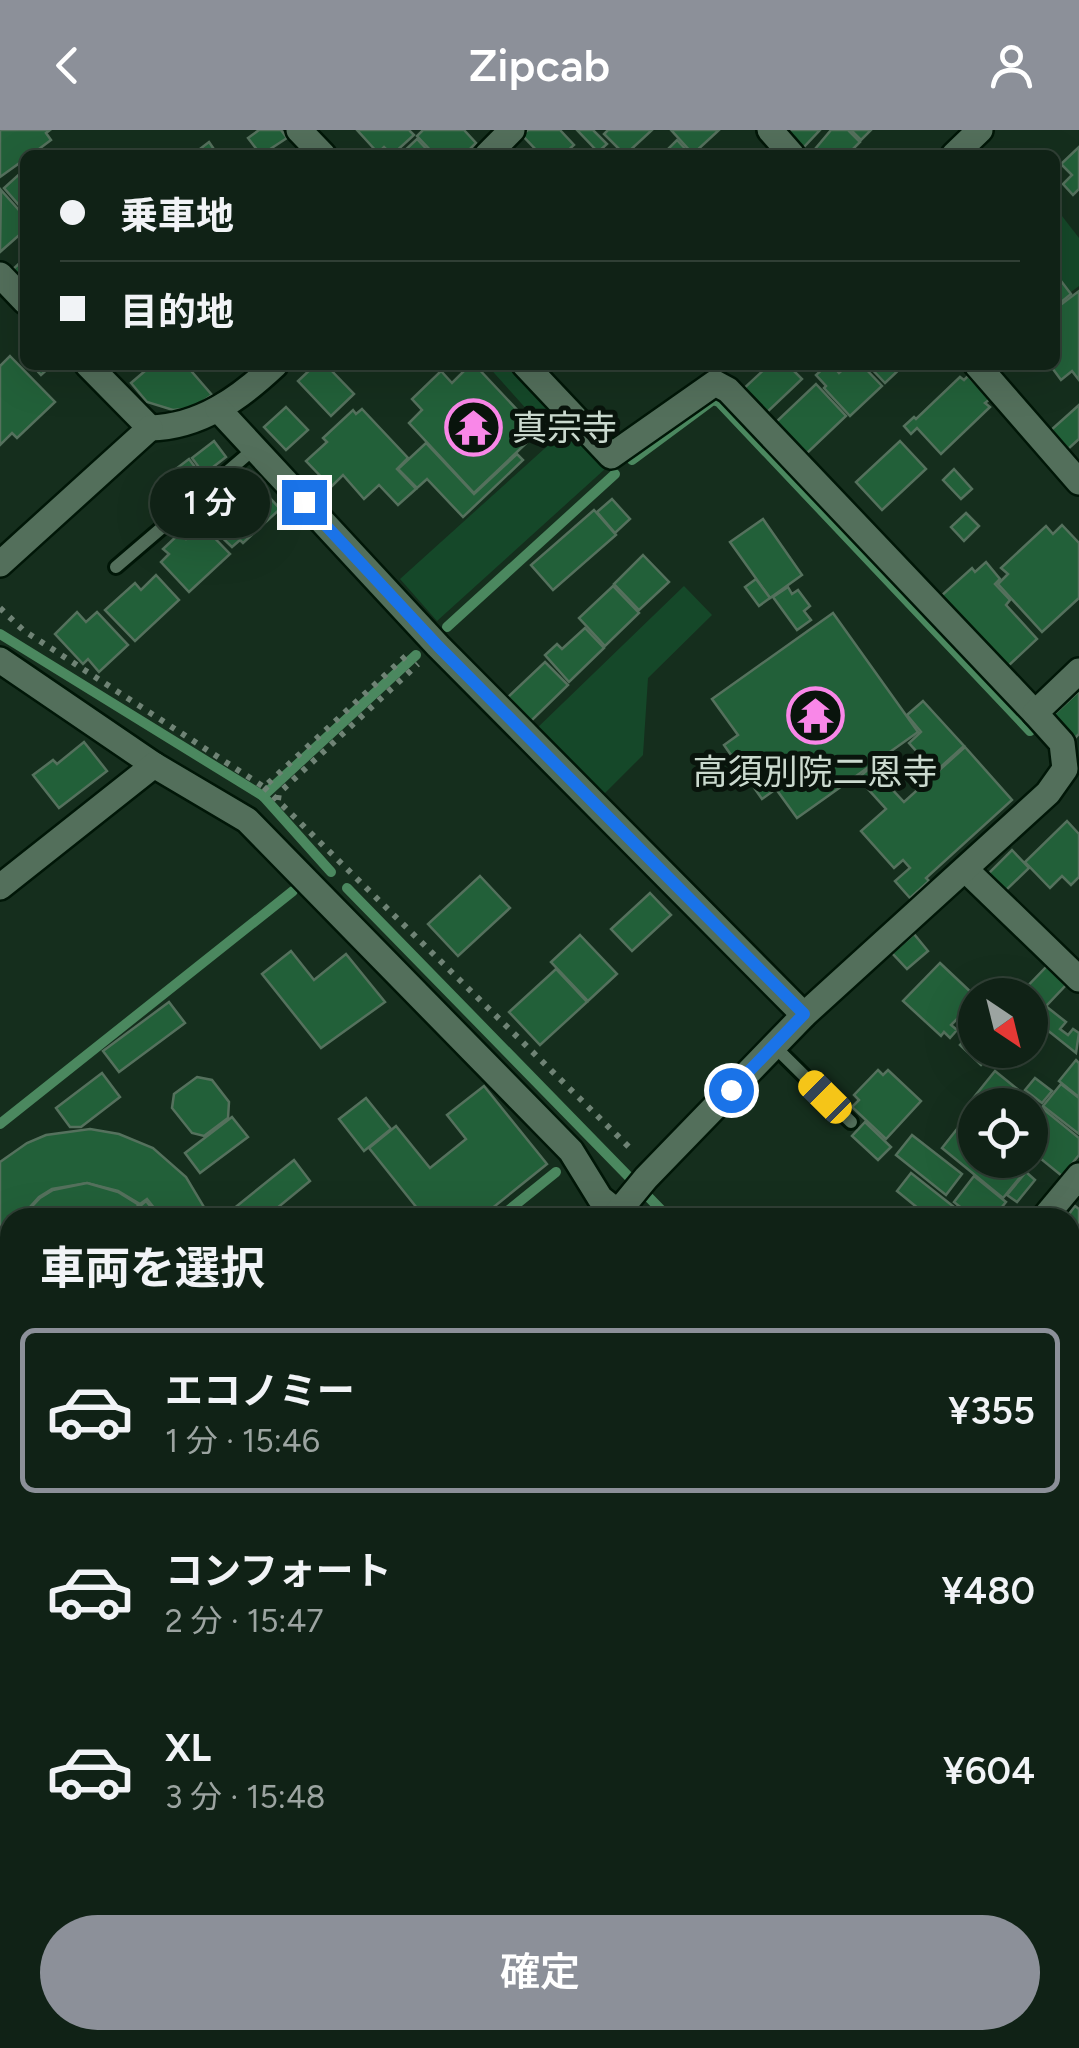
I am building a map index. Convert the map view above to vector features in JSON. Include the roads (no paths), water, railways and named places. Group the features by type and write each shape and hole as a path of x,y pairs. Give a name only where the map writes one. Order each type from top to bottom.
{"street":[{"path":"299,130 318,150"},
{"path":"492,150 512,130"},
{"path":"770,130 788,150"},
{"path":"959,150 980,130"},
{"path":"0,276 20,296"},
{"path":"93,370 150,428"},
{"path":"0,564 150,428 176,428 218,409 270,370"},
{"path":"530,370 611,456 715,383 728,390 1062,743 1065,769 1048,793 966,870 804,1014 650,1174 623,1208"},
{"path":"981,370 1079,482"},
{"path":"218,409 433,641 804,1014"},
{"path":"0,660 154,765 247,820 571,1151 600,1198 614,1208"},
{"path":"1035,714 1079,670"},
{"path":"0,887 154,765"},
{"path":"966,870 1079,979"},
{"path":"1052,1208 1079,1176"}],"lane":[{"path":"116,567 255,448"},
{"path":"774,1046 851,1122"}],"waterway":[{"path":"632,460 713,400 719,402 1030,731"},
{"path":"447,627 615,474"},
{"path":"0,634 263,796 331,872"},
{"path":"263,796 416,655"},
{"path":"347,888 659,1208"},
{"path":"0,1124 293,891"},
{"path":"511,1208 556,1172"}],"place":[{"name":"真宗寺","path":"473,428"},
{"name":"高須別院二恩寺","path":"815,716"}]}
